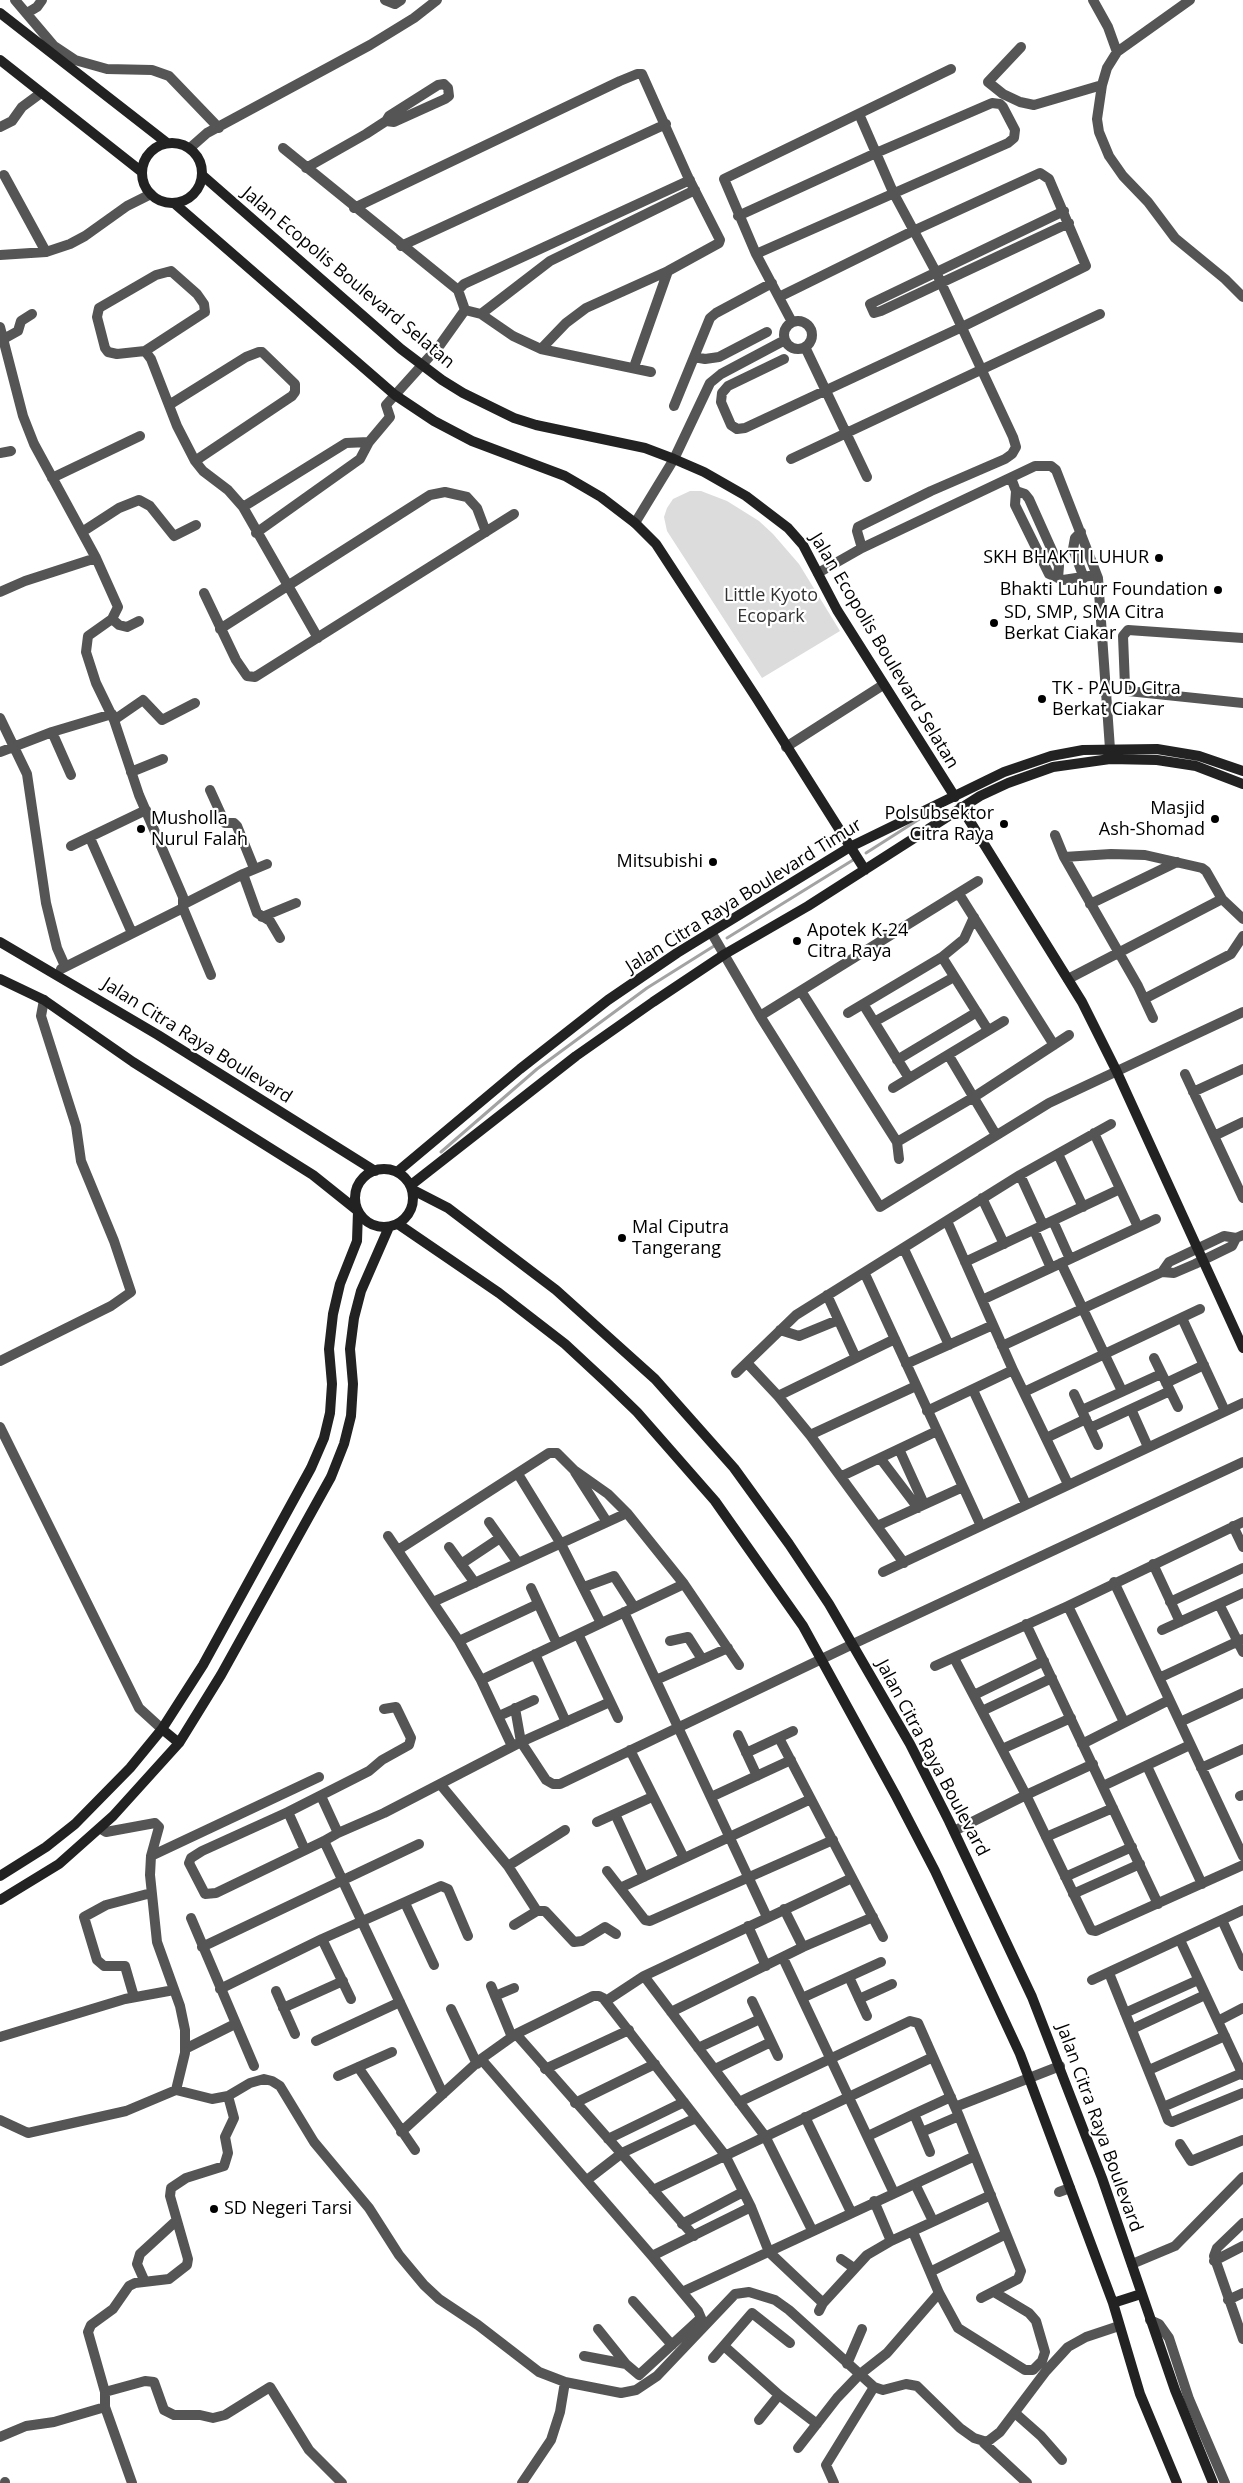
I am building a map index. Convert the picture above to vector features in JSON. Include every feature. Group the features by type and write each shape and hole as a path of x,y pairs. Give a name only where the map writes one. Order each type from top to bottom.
{"street":[{"path":"15,0 54,46 84,64 107,69 152,70 168,76 218,128"},
{"path":"26,13 37,7 42,0"},
{"path":"385,0 394,4 401,0"},
{"path":"190,148 207,133 370,45 414,18 437,0"},
{"path":"1094,0 1108,27 1117,52"},
{"path":"1190,0 1117,52 1107,68 1102,85 1098,119 1099,132 1109,156 1175,238 1225,279 1243,297"},
{"path":"0,14 167,143"},
{"path":"1020,47 988,82 1003,94 1020,102 1034,105 1102,85"},
{"path":"0,60 142,172"},
{"path":"792,322 738,216 723,182 726,176 951,69"},
{"path":"354,208 637,74 644,76 720,242 668,271 586,308 566,323 541,349"},
{"path":"306,168 386,122 394,122 445,99 450,92 448,88 444,84 438,85 389,116 386,122"},
{"path":"0,127 12,121 22,107 41,93"},
{"path":"738,216 992,103 1000,104 1003,107 1015,130 1014,138 1008,143 893,192 756,254"},
{"path":"859,114 893,192 936,272 1014,437 1016,446 1012,454 858,527 857,531 862,548"},
{"path":"401,246 666,124"},
{"path":"167,143 179,144 190,148 200,160 202,175 197,190 186,200 174,203 161,201 151,194 144,184 142,172 146,159 154,149 167,143"},
{"path":"283,148 354,208 458,290 465,310"},
{"path":"779,296 913,231 1040,173 1049,179 1086,266 962,327 746,428 738,429 731,425 721,402 722,393 728,386 784,360"},
{"path":"4,175 46,252"},
{"name":"Jalan Ecopolis Boulevard Selatan","path":"202,175 422,366 463,393 514,418 536,426 645,448 674,459 704,472 746,496 788,528 803,545 880,687 955,797"},
{"path":"458,290 464,284 690,180"},
{"path":"481,314 550,262 695,190"},
{"path":"0,255 46,252 86,236 127,206 151,194"},
{"path":"174,203 395,395 434,421 472,441 565,476 601,497 635,523 656,544 862,866"},
{"path":"1064,212 870,302 873,312 880,312 1068,224"},
{"path":"545,247 550,262"},
{"path":"171,271 200,299 206,308 205,312 145,351 117,354 108,352 103,341 96,312 102,305 156,275 171,271"},
{"path":"634,368 668,271"},
{"path":"674,406 707,323 713,315 772,284"},
{"path":"256,532 354,466 369,442 390,417 386,405 414,376 465,310"},
{"path":"465,310 481,314 513,336 541,349 651,372"},
{"path":"2,339 18,331 21,321 32,314"},
{"path":"791,459 1100,314"},
{"path":"785,340 785,330 792,322"},
{"path":"785,340 796,348 805,347 811,340 812,331 806,323 792,322"},
{"path":"0,327 23,416 34,444 96,558 118,607 112,619 88,636 86,652 96,682 113,717 131,772 211,975"},
{"path":"694,357 705,359 719,357 767,332"},
{"path":"635,523 674,459 710,383 721,374 785,340"},
{"path":"805,347 867,477"},
{"path":"145,351 151,359 177,426 196,461 203,471 228,490 243,507 286,586 318,638"},
{"path":"169,405 246,357 259,352 262,352 295,384 295,392 292,396 196,461"},
{"path":"52,478 140,436"},
{"path":"243,507 346,443 369,442"},
{"path":"818,573 862,548 1011,478 1040,465 1051,466 1056,470 1096,575 1110,749"},
{"path":"1011,478 1016,491 1015,505 1049,574 1063,580 1096,575"},
{"path":"1016,491 1025,494 1029,499 1059,566 1058,578"},
{"path":"220,629 437,492 461,495 472,500 486,532"},
{"path":"82,532 119,508 139,500 150,506 174,536 196,525"},
{"path":"204,593 242,671 251,678 255,677 514,514"},
{"path":"1081,532 1075,538 1073,549 1084,578"},
{"path":"0,592 26,581 96,558"},
{"path":"112,619 119,625 127,626 140,621"},
{"path":"1243,638 1128,630 1123,636 1125,686 1128,691 1243,703"},
{"path":"786,747 880,687"},
{"path":"0,752 52,732 113,717 143,700 162,720 196,703"},
{"path":"0,718 27,774 46,903 57,948 65,966"},
{"path":"52,732 71,776"},
{"name":"Jalan Citra Raya Boulevard Timur","path":"397,1172 520,1069 608,1000 851,849 1025,763 1084,750 1157,748 1198,756 1243,771"},
{"path":"131,772 163,759"},
{"path":"412,1188 576,1056 723,951 980,796 1053,766 1110,759 1157,760 1196,766 1243,784"},
{"path":"210,790 225,823 236,823 254,868"},
{"path":"961,807 1068,979 1116,1070 1192,1251 1243,1348"},
{"path":"71,846 146,810"},
{"path":"1055,835 1064,857 1118,951 1153,1018"},
{"path":"90,838 132,933"},
{"path":"1064,857 1111,854 1145,855 1204,869 1222,899 1243,919"},
{"path":"1090,904 1177,862"},
{"path":"56,973 65,966 132,933 254,868 267,864"},
{"path":"243,874 257,913 272,924 280,938"},
{"path":"760,1016 978,881"},
{"path":"959,894 1054,1045"},
{"path":"1068,979 1118,951 1222,899"},
{"path":"262,917 296,903"},
{"path":"848,1013 942,957 964,939 974,917"},
{"path":"712,934 760,1016 880,1207 1049,1103 1105,1075 1243,1012"},
{"path":"1144,999 1231,954 1243,936"},
{"name":"Jalan Citra Raya Boulevard","path":"0,942 35,964 56,973 375,1170"},
{"path":"942,957 988,1030"},
{"path":"874,1022 954,976"},
{"path":"0,979 44,1000 132,1062 313,1175 358,1211 370,1224 393,1226 499,1293 551,1333 607,1382 637,1412 732,1524 792,1611 893,1789 935,1871 1020,2054 1112,2303 1140,2394 1177,2483"},
{"path":"801,991 897,1142 899,1159"},
{"path":"0,1361 111,1306 131,1292 114,1242 78,1152 78,1134 41,1016 44,1000"},
{"path":"863,1004 909,1078"},
{"path":"898,1060 976,1012"},
{"path":"893,1088 949,1056 1004,1021"},
{"path":"897,1142 974,1097 1069,1036"},
{"path":"949,1056 996,1135"},
{"path":"1193,1092 1243,1070"},
{"path":"1185,1074 1214,1136 1238,1177 1243,1198"},
{"path":"1214,1136 1243,1122"},
{"path":"736,1373 748,1364 796,1316 826,1295 865,1274 1020,1175 1111,1124"},
{"path":"1094,1133 1138,1228"},
{"path":"1058,1154 1083,1207"},
{"path":"0,1876 46,1847 74,1824 123,1774 162,1729 207,1656 311,1468 324,1438 332,1384 329,1349 333,1314 340,1284 357,1241 358,1211 356,1192 366,1175 375,1170 390,1169 397,1172 412,1188 413,1206 410,1213 393,1226 361,1290 354,1318 350,1349 353,1384 351,1416 344,1444 334,1469 221,1675 179,1743 100,1829 59,1864 0,1900"},
{"path":"1020,1175 1043,1225 1066,1261 1082,1309 1122,1391"},
{"name":"Jalan Citra Raya Boulevard","path":"412,1188 448,1208 566,1299 669,1394 705,1433 754,1494 813,1578 910,1744 1012,1951 1060,2066 1132,2264 1150,2320 1207,2456 1213,2483"},
{"path":"965,1262 1120,1189"},
{"path":"982,1198 1004,1244"},
{"path":"982,1300 1156,1219"},
{"path":"947,1221 1012,1370 1068,1484"},
{"path":"1043,1225 1051,1268"},
{"path":"1162,1272 1169,1262 1224,1236 1240,1236"},
{"path":"1002,1346 1162,1272 1174,1273 1198,1263 1232,1246 1240,1236"},
{"path":"904,1248 949,1345"},
{"path":"865,1274 981,1526"},
{"path":"826,1295 856,1358"},
{"path":"1024,1392 1200,1310"},
{"path":"1182,1318 1225,1411"},
{"path":"780,1330 799,1336 838,1320"},
{"path":"906,1364 993,1325"},
{"path":"778,1396 895,1339"},
{"path":"1154,1358 1178,1407"},
{"path":"748,1364 778,1396 810,1435 842,1476 904,1563"},
{"path":"1086,1419 1131,1409 1166,1383 1204,1365"},
{"path":"928,1411 1012,1370"},
{"path":"1046,1438 1086,1419 1122,1391 1166,1383"},
{"path":"810,1435 916,1386"},
{"path":"973,1390 1026,1504"},
{"path":"1074,1394 1098,1445"},
{"path":"884,1572 1243,1403"},
{"path":"1131,1409 1148,1447"},
{"path":"0,1427 139,1708 179,1743"},
{"path":"842,1476 937,1431"},
{"path":"899,1449 921,1506"},
{"path":"398,1550 549,1453 554,1452 574,1470 608,1494 627,1513 684,1584 739,1665"},
{"path":"880,1458 921,1506"},
{"path":"388,1536 459,1641 516,1744 546,1780 556,1785 1243,1462"},
{"path":"574,1470 607,1522"},
{"path":"518,1474 561,1544 601,1623"},
{"path":"877,1526 963,1487"},
{"path":"433,1602 627,1513"},
{"path":"488,1522 518,1564"},
{"path":"935,1666 1068,1606 1114,1582 1238,1524 1243,1547"},
{"path":"461,1564 500,1538"},
{"path":"449,1547 475,1583"},
{"path":"1153,1564 1180,1622"},
{"path":"1170,1602 1243,1568"},
{"path":"584,1587 614,1576 634,1607"},
{"path":"1114,1582 1243,1856"},
{"path":"481,1680 684,1584"},
{"path":"531,1588 557,1644"},
{"path":"1162,1630 1243,1593"},
{"path":"459,1641 538,1604"},
{"path":"1219,1604 1240,1641 1243,1652"},
{"path":"1068,1606 1124,1722"},
{"path":"624,1612 767,1918"},
{"path":"1026,1624 1158,1904"},
{"path":"578,1634 618,1718"},
{"path":"670,1641 688,1637 702,1659"},
{"path":"1159,1678 1240,1641"},
{"path":"656,1680 728,1648"},
{"path":"535,1654 566,1722"},
{"path":"954,1658 1026,1795 1091,1930 1094,1932 1243,1865"},
{"path":"974,1695 1044,1661"},
{"path":"982,1711 1052,1678"},
{"path":"1180,1722 1243,1693"},
{"path":"499,1716 534,1700"},
{"path":"1082,1744 1170,1700"},
{"path":"384,1709 396,1707 412,1742 382,1760 369,1771 191,1858 189,1862 203,1891 210,1895 324,1842 338,1833 384,1813 516,1744 610,1702"},
{"path":"515,1708 516,1744"},
{"path":"1002,1749 1070,1718"},
{"path":"746,1752 794,1731"},
{"path":"738,1735 757,1776"},
{"path":"779,1738 883,1937"},
{"path":"1103,1786 1190,1745"},
{"path":"1202,1768 1243,1749"},
{"path":"630,1750 684,1858"},
{"path":"711,1797 791,1760"},
{"path":"954,1831 1093,1764"},
{"path":"1147,1766 1202,1884"},
{"path":"151,1856 319,1777"},
{"path":"440,1784 508,1866 537,1911"},
{"path":"321,1796 338,1833"},
{"path":"596,1822 652,1797"},
{"path":"620,1888 811,1799"},
{"path":"1046,1837 1113,1808"},
{"path":"288,1812 305,1850"},
{"path":"615,1814 644,1877"},
{"path":"100,1829 106,1832 155,1823 159,1827 151,1856 151,1892 157,1942 182,2014 185,2049 176,2090"},
{"path":"508,1866 565,1830"},
{"path":"607,1871 648,1922 833,1840"},
{"path":"324,1842 443,2094"},
{"path":"202,1947 419,1844"},
{"path":"1065,1877 1132,1847"},
{"path":"1074,1894 1140,1864"},
{"path":"606,2001 644,1976 852,1878"},
{"path":"220,1989 322,1939 441,1886 446,1887 468,1936"},
{"path":"134,1997 125,1966 104,1966 97,1960 84,1917 106,1905 151,1892"},
{"path":"405,1903 434,1965"},
{"path":"784,1910 803,1947"},
{"path":"1092,1980 1243,1910"},
{"path":"514,1925 537,1911 545,1911 574,1942 582,1941 605,1926 616,1934"},
{"path":"671,2012 803,1947 873,1917"},
{"path":"191,1918 254,2066"},
{"path":"1222,1920 1243,1966"},
{"path":"748,1926 766,1966"},
{"path":"322,1939 351,1998"},
{"path":"1162,2107 1243,2074 1239,2055 1225,2036 1180,1940"},
{"path":"783,1958 894,2193"},
{"path":"802,1998 881,1962"},
{"path":"1109,1973 1168,2120 1172,2122 1243,2094"},
{"path":"644,1976 766,2136 812,2230"},
{"path":"849,1978 867,2016"},
{"path":"1125,2013 1198,1980"},
{"path":"283,2008 343,1981"},
{"path":"859,1999 892,1984"},
{"path":"491,1986 514,2035 622,2153 694,2236"},
{"path":"496,1996 514,1988"},
{"path":"0,2037 62,2016 134,1997 174,1990"},
{"path":"276,1991 295,2034"},
{"path":"1132,2028 1205,1995"},
{"path":"401,2132 479,2062 514,2035 593,1996 603,1998 606,2001 724,2154 751,2207 769,2252 821,2307 867,2255 891,2241 991,2195"},
{"path":"752,2001 778,2056"},
{"path":"316,2041 400,2002"},
{"path":"451,2008 479,2062 587,2180 698,2311 701,2318 641,2374 636,2374 626,2364 598,2329"},
{"path":"1218,2021 1243,2008"},
{"path":"698,2048 760,2019"},
{"path":"739,2102 910,2021 915,2021 921,2026 955,2107 1021,2274 1018,2279 981,2298"},
{"path":"185,2049 235,2024"},
{"path":"546,2069 629,2030"},
{"path":"1149,2070 1225,2036"},
{"path":"715,2069 771,2042"},
{"path":"338,2076 392,2052"},
{"path":"653,2190 724,2154 934,2057"},
{"path":"575,2103 655,2064"},
{"path":"868,2136 914,2114 955,2107 1060,2066"},
{"path":"358,2067 415,2150"},
{"path":"0,2120 24,2131 35,2132 126,2111 176,2090 212,2100 228,2096 244,2086 264,2079 276,2083 314,2142 369,2208 399,2255 424,2285 540,2372 565,2382 621,2393 636,2390 657,2376 735,2294 744,2292 763,2295 789,2310 846,2364 874,2387 883,2390 906,2384 917,2386 960,2428 984,2443 1027,2483"},
{"path":"132,2483 105,2407 105,2392 89,2335 90,2328 113,2308 129,2286 169,2279 187,2265 188,2259 176,2221 170,2188 186,2178 224,2166 228,2158 225,2137 234,2118 228,2096"},
{"path":"608,2139 684,2102"},
{"path":"922,2132 955,2107"},
{"path":"914,2114 930,2152"},
{"path":"805,2117 851,2212"},
{"path":"587,2180 622,2153 696,2118"},
{"path":"1180,2144 1191,2161 1243,2140"},
{"path":"682,2292 874,2201 975,2156"},
{"path":"1132,2264 1175,2246 1243,2177"},
{"path":"914,2184 933,2221"},
{"path":"1059,2192 1070,2188"},
{"path":"682,2224 743,2192"},
{"path":"874,2201 891,2241"},
{"path":"652,2256 751,2207"},
{"path":"145,2282 137,2264 140,2254 176,2221"},
{"path":"1243,2223 1217,2248 1214,2261 1243,2339"},
{"path":"913,2232 939,2293 961,2331 1025,2370 1033,2370 1042,2361 1045,2352 1036,2321 1029,2313 994,2292"},
{"path":"930,2272 1006,2234"},
{"path":"1214,2261 1243,2246"},
{"path":"841,2259 854,2268"},
{"path":"798,2448 859,2375 887,2353 939,2293"},
{"path":"1228,2300 1243,2293"},
{"path":"1112,2303 1141,2294"},
{"path":"633,2301 672,2346"},
{"path":"713,2358 752,2313 790,2343"},
{"path":"984,2443 994,2438 1046,2371 1068,2347 1086,2337 1120,2326"},
{"path":"846,2364 862,2329"},
{"path":"724,2346 779,2395 817,2424"},
{"path":"584,2356 626,2364"},
{"path":"105,2392 145,2381 154,2382 164,2410 174,2415 200,2415 213,2418 225,2415 270,2387 309,2450 342,2483"},
{"path":"522,2483 551,2440 560,2412 565,2382"},
{"path":"834,2483 826,2465 874,2387"},
{"path":"759,2420 779,2395"},
{"path":"0,2437 26,2426 54,2422 105,2407"},
{"path":"1015,2413 1041,2436 1062,2460"},
{"path":"1207,2456 1225,2483"}],"green space":[{"name":"Little Kyoto Ecopark","path":"690,491 701,491 727,501 759,521 773,534 799,564 840,631 762,678 667,531 664,517 667,508 673,499"}],"waterway":[{"path":"866,853 921,818"},
{"path":"727,938 853,860"},
{"path":"441,1152 537,1069 647,988 714,946"}],"place":[{"name":"SKH BHAKTI LUHUR","path":"1159,558"},
{"name":"Bhakti Luhur Foundation","path":"1218,590"},
{"name":"SD, SMP, SMA Citra Berkat Ciakar","path":"994,623"},
{"name":"TK - PAUD Citra Berkat Ciakar","path":"1042,699"},
{"name":"Masjid Ash-Shomad","path":"1215,819"},
{"name":"Polsubsektor Citra Raya","path":"1004,824"},
{"name":"Musholla Nurul Falah","path":"141,829"},
{"name":"Mitsubishi","path":"713,862"},
{"name":"Apotek K-24 Citra Raya","path":"797,941"},
{"name":"Mal Ciputra Tangerang","path":"622,1238"},
{"name":"SD Negeri Tarsi","path":"214,2209"}]}
